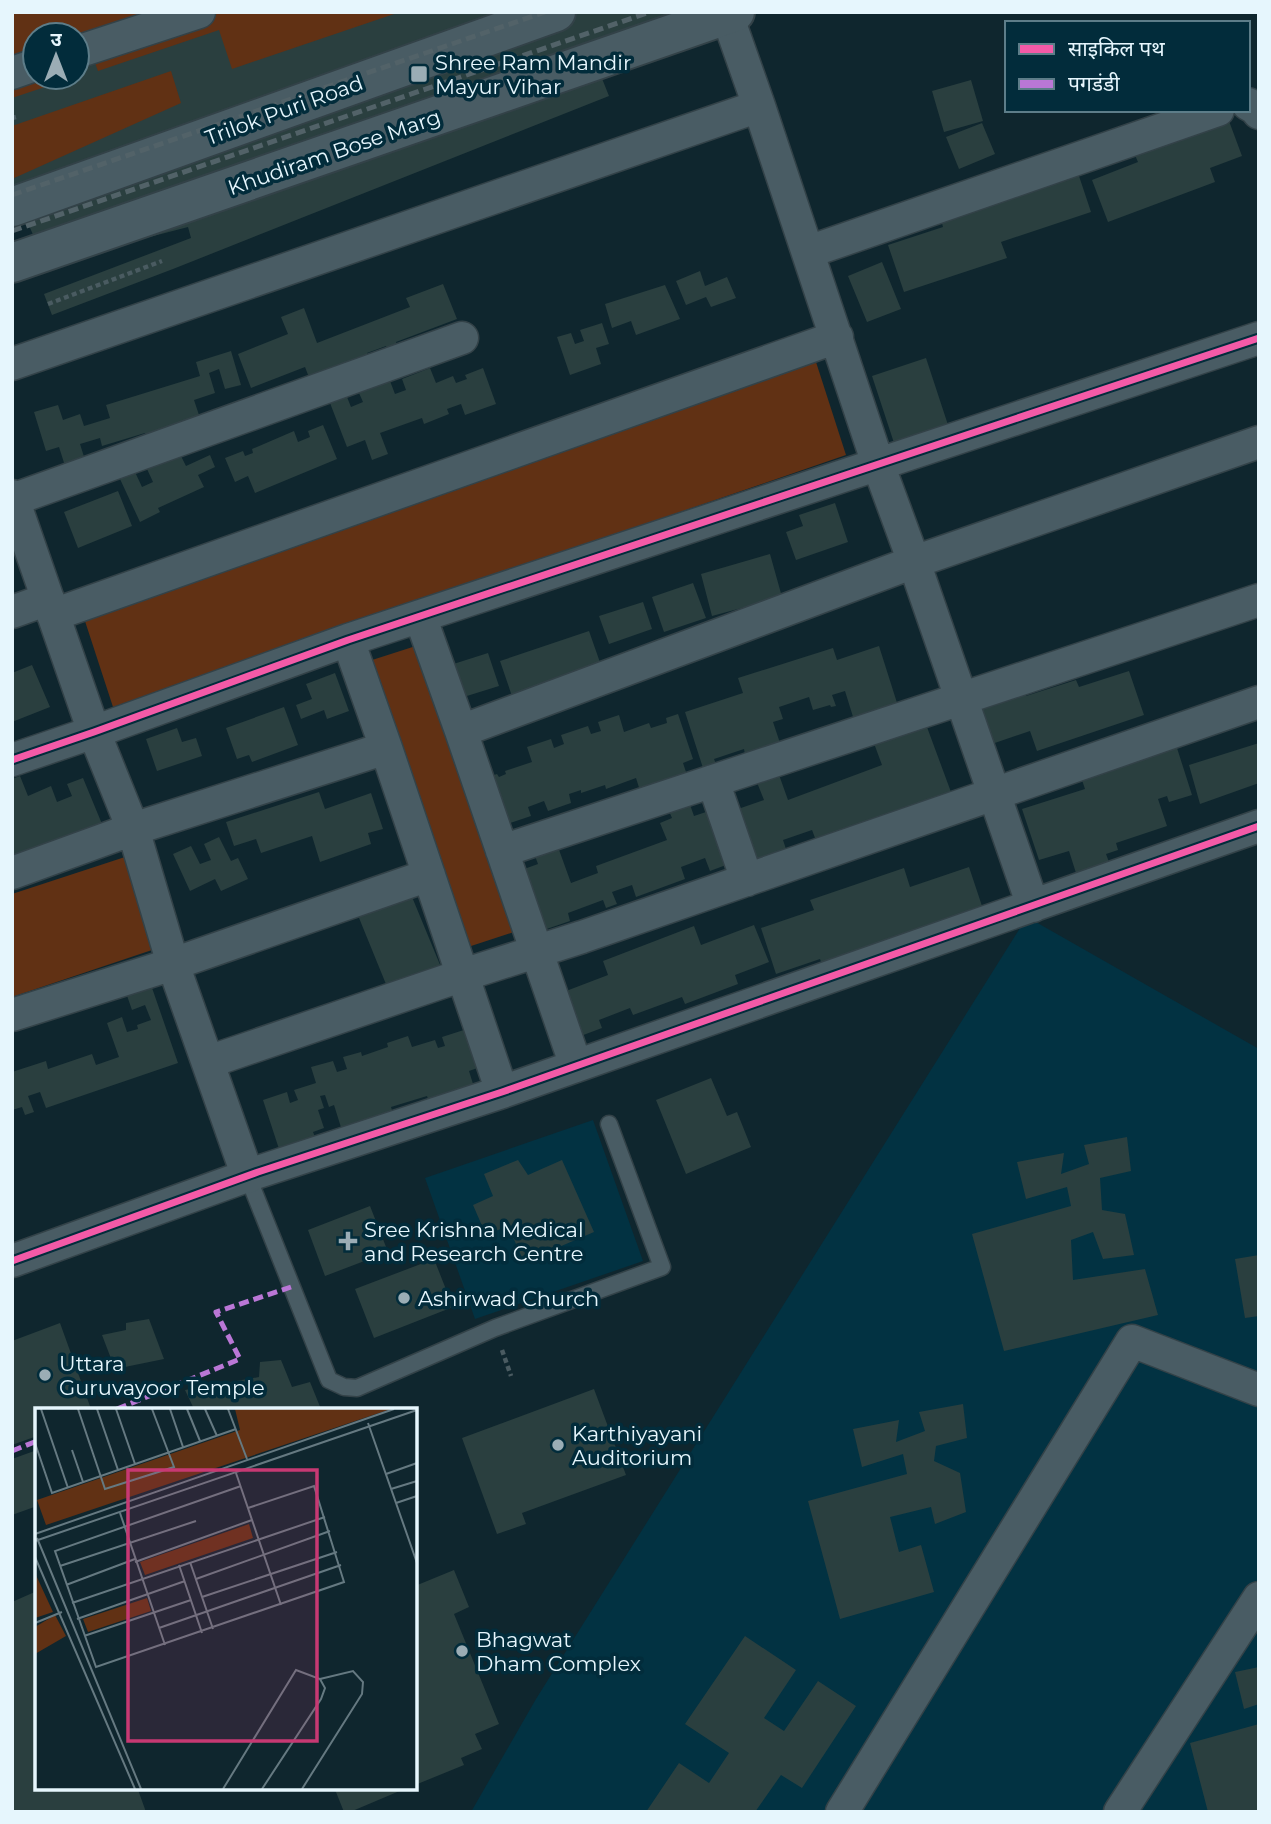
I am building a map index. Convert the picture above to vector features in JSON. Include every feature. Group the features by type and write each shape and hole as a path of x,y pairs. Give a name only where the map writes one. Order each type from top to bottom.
{"street":[{"path":"91,47 199,12"},
{"name":"Trilok Puri Road","path":"12,208 556,12"},
{"path":"731,14 878,464 915,562 1033,906"},
{"name":"Khudiram Bose Marg","path":"12,263 731,14"},
{"path":"12,364 759,106"},
{"path":"808,252 1212,112"},
{"path":"12,612 50,607 837,337"},
{"path":"248,1177 173,964 133,828 94,732 13,499 462,338"},
{"path":"12,760 348,640 1259,338"},
{"path":"461,731 915,562 1259,442"},
{"path":"502,851 1259,600"},
{"path":"420,616 576,1066"},
{"path":"348,640 502,1093"},
{"path":"208,1062 463,975 537,953 1259,702"},
{"path":"12,873 133,828 386,748"},
{"path":"713,781 747,880"},
{"path":"12,1261 248,1177 502,1093 1259,826"},
{"path":"12,1015 173,964 429,875"},
{"path":"842,1812 1132,1341 1259,1390"},
{"path":"1120,1812 1259,1598"}],"lane":[{"path":"248,1177 329,1380 344,1387 357,1388 495,1328 662,1267 609,1124"}],"path":[{"path":"48,304 162,261"}],"shaded area":[{"path":"12,12 507,12 12,179"},
{"path":"816,362 846,455 113,707 83,615"},
{"path":"422,644 517,931 465,948 369,661"},
{"path":"128,856 158,948 12,997 12,894"},
{"path":"1027,917 1259,1049 1259,1812 471,1812 536,1699"},
{"path":"593,1120 643,1261 475,1319 425,1178"}],"building":[{"name":"Shree Ram Mandir Mayur Vihar","path":"400,12 740,12 601,76 609,96 52,315 44,294 191,238 188,227 46,264 12,187 12,179 181,103 171,71 12,126 12,98 33,91 91,91 91,59 93,58 98,71 219,30 232,69"},
{"path":"971,80 983,121 944,132 932,91"},
{"path":"1229,121 1242,156 1210,168 1215,182 1108,222 1092,180 1138,162 1134,153"},
{"path":"982,123 995,154 959,169 946,137"},
{"path":"1075,164 1091,212 1001,242 1007,258 904,292 888,245 943,227 941,220"},
{"path":"882,262 901,309 867,322 848,276"},
{"path":"700,271 705,286 727,277 736,298 711,307 706,297 686,305 676,281"},
{"path":"443,284 457,319 396,342 401,356 392,359 386,346 367,353 372,367 310,380 305,367 251,388 238,354 288,334 281,317 304,308 317,343 410,307 406,298"},
{"path":"665,285 680,319 636,335 631,321 612,328 605,304"},
{"path":"602,323 609,344 596,348 601,364 570,375 557,337 571,333 575,344 584,341 580,330"},
{"path":"231,351 241,385 225,389 219,369 209,373 215,393 194,400 200,418 148,443 145,433 102,446 100,438 80,444 86,463 66,469 59,447 46,451 34,412 58,405 63,420 80,414 84,426 110,418 106,405 200,376 196,362"},
{"path":"926,358 950,431 896,449 872,376"},
{"path":"430,368 436,383 453,376 456,383 467,379 465,375 483,368 496,404 465,415 461,404 447,409 449,414 424,424 422,418 380,433 388,454 372,460 365,440 347,447 330,403 347,397 351,407 363,402 359,393 390,381 395,394 406,390 402,379"},
{"path":"323,425 337,459 255,493 248,476 235,482 225,458 243,451 245,456 253,453 252,449 294,431 298,442 310,437 308,431"},
{"path":"180,454 186,466 210,455 215,467 198,475 204,487 158,508 160,512 140,522 120,479 135,472 142,487 153,482 147,469"},
{"path":"118,491 132,526 78,548 64,512"},
{"path":"835,503 848,542 796,560 786,532 803,526 799,515"},
{"path":"770,554 782,597 712,616 701,574"},
{"path":"693,583 706,618 664,632 652,597"},
{"path":"643,602 652,629 609,644 599,616"},
{"path":"589,631 603,671 514,702 500,661"},
{"path":"879,646 898,706 854,720 845,691 832,695 836,706 813,710 809,697 779,707 783,719 773,722 780,743 745,755 744,749 714,759 716,764 703,768 685,712 743,693 738,678 833,648 837,660"},
{"path":"488,653 499,686 454,700 444,667"},
{"path":"32,665 50,707 12,722 12,673"},
{"path":"1129,671 1144,715 1037,751 1030,731 986,746 972,703 1023,686 1026,696 1076,680 1079,687"},
{"path":"335,673 349,711 327,719 324,710 301,719 296,705 312,699 306,684"},
{"path":"284,707 298,745 252,762 249,755 237,759 226,728"},
{"path":"678,714 693,759 683,763 688,778 641,794 636,778 606,789 605,785 581,793 581,790 569,794 571,803 548,811 544,801 528,807 531,816 498,827 482,779 497,774 499,777 506,774 505,771 532,762 527,747 551,739 554,748 564,744 561,735 588,726 591,734 601,731 598,722 619,715 624,732 649,723 651,728 667,723 666,718"},
{"path":"924,719 951,792 817,843 812,830 783,840 789,858 760,869 738,809 764,800 756,780 778,772 788,800 882,765 872,738"},
{"path":"177,728 182,742 196,738 202,756 157,771 146,739"},
{"path":"1259,743 1259,783 1200,804 1189,765"},
{"path":"1177,748 1192,795 1169,802 1167,796 1158,799 1167,826 1116,843 1118,850 1106,854 1109,862 1076,873 1069,851 1039,860 1022,809 1085,789 1082,780"},
{"path":"20,776 28,796 51,786 57,802 72,796 67,784 83,778 102,824 12,860 12,779"},
{"path":"319,792 325,809 371,793 383,829 368,833 371,844 320,862 312,836 261,853 256,839 234,846 226,822"},
{"path":"687,796 694,816 715,809 734,862 710,871 705,858 681,867 685,879 636,897 632,885 612,892 617,904 606,908 603,900 568,913 570,921 535,933 513,873 538,864 535,856 558,847 571,883 598,873 596,866 667,840 660,823 672,818 666,804"},
{"path":"219,837 231,861 238,858 248,879 221,891 215,879 190,891 173,854 191,846 200,864 211,860 204,844"},
{"path":"969,867 983,909 824,970 820,959 776,974 761,928 814,910 810,900 904,868 910,887"},
{"path":"410,892 443,972 390,994 357,913"},
{"path":"754,925 769,962 735,975 738,984 685,1004 682,997 633,1015 630,1008 599,1020 602,1028 570,1040 553,996 608,975 603,961 694,926 701,945"},
{"path":"150,982 178,1063 46,1108 40,1092 28,1096 34,1112 25,1115 22,1107 12,1110 12,1072 46,1061 48,1069 92,1054 96,1065 119,1057 107,1023 122,1017 127,1032 138,1029 137,1025 151,1020 145,1005 132,1010 125,990"},
{"path":"470,1028 483,1066 469,1071 474,1087 431,1109 427,1096 391,1107 395,1120 344,1137 334,1105 329,1107 325,1095 320,1096 324,1108 318,1110 324,1128 313,1132 315,1137 279,1149 263,1100 287,1092 290,1103 298,1100 294,1090 316,1083 311,1067 333,1061 337,1072 347,1069 343,1057 361,1052 362,1056 388,1047 387,1043 408,1036 412,1047 435,1040 438,1048 445,1046 442,1037"},
{"path":"711,1078 727,1116 737,1112 751,1147 686,1174 656,1100"},
{"path":"1127,1137 1131,1171 1100,1178 1102,1210 1125,1214 1134,1255 1103,1259 1093,1232 1071,1240 1073,1280 1145,1269 1158,1315 1004,1351 972,1234 1071,1206 1067,1187 1026,1199 1017,1162 1064,1153 1061,1174 1089,1164 1084,1145"},
{"path":"518,1160 528,1175 562,1160 594,1232 524,1262 508,1226 486,1235 473,1205 493,1196 484,1174"},
{"name":"Sree Krishna Medical and Research Centre","path":"370,1206 388,1252 325,1276 308,1230"},
{"path":"1259,1255 1259,1316 1245,1318 1235,1259"},
{"name":"Ashirwad Church","path":"434,1259 453,1307 374,1338 355,1289"},
{"path":"149,1319 164,1359 115,1369 102,1335 126,1330 126,1323"},
{"name":"Uttara Guruvayoor Temple","path":"60,1323 91,1408 35,1408 35,1437 12,1445 12,1341"},
{"path":"281,1360 292,1387 310,1382 321,1408 194,1408 185,1390 259,1377 260,1362"},
{"path":"594,1389 626,1475 522,1513 526,1524 497,1534 462,1438"},
{"path":"963,1404 967,1438 936,1446 934,1461 960,1473 966,1512 935,1524 931,1507 890,1517 899,1552 921,1545 934,1592 840,1619 808,1501 907,1474 903,1454 862,1467 853,1429 899,1420 896,1442 925,1431 919,1412"},
{"path":"35,1451 35,1507 12,1515 12,1459"},
{"path":"454,1570 469,1607 454,1614 499,1724 475,1734 482,1749 461,1758 464,1765 416,1785 416,1586"},
{"path":"35,1592 35,1789 138,1789 146,1812 14,1812 12,1809 12,1602"},
{"path":"745,1636 796,1670 764,1718 784,1731 818,1681 856,1706 802,1788 781,1775 755,1812 646,1812 679,1763 709,1783 729,1753 685,1724"},
{"path":"1259,1667 1259,1704 1244,1709 1235,1672"},
{"path":"1259,1724 1259,1812 1208,1812 1190,1743"},
{"path":"335,1789 404,1789 350,1812 344,1812"}],"railway":[{"path":"12,195 545,12"},
{"path":"12,231 650,12"}],"marked path":[{"path":"119,1408 240,1359 216,1312 291,1287"},
{"path":"12,1451 35,1442"}],"cycle path":[{"path":"12,760 348,640 1259,338"},
{"path":"12,1261 258,1172 502,1092 1259,826"}],"place":[{"name":"Shree Ram Mandir Mayur Vihar","path":"419,74"},
{"name":"Sree Krishna Medical and Research Centre","path":"348,1241"},
{"name":"Ashirwad Church","path":"404,1298"},
{"name":"Uttara Guruvayoor Temple","path":"45,1375"},
{"name":"Karthiyayani Auditorium","path":"558,1445"},
{"name":"Bhagwat Dham Complex","path":"462,1651"}]}
